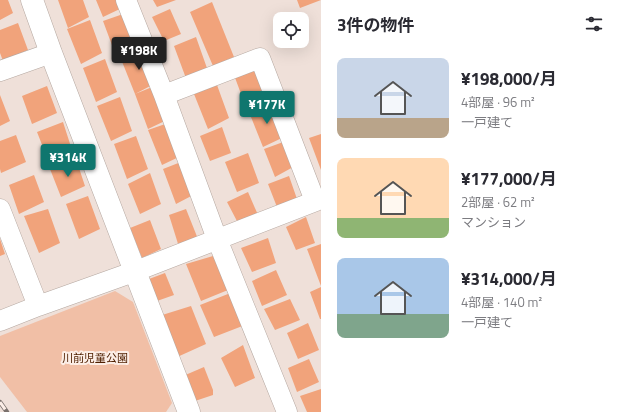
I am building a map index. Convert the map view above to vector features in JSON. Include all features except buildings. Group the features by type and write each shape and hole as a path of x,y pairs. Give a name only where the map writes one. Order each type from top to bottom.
{"street":[{"path":"32,0 51,53 136,271 186,411"},
{"path":"126,0 164,95 217,239 287,412"},
{"path":"0,71 51,53"},
{"path":"0,321 136,271 318,200 260,58 164,95"},
{"path":"0,209 38,306"}],"green space":[{"name":"川前児童公園","path":"115,291 133,302 172,403 166,412 27,412 0,377 0,336"}],"railway":[{"path":"0,402 7,412"}]}
